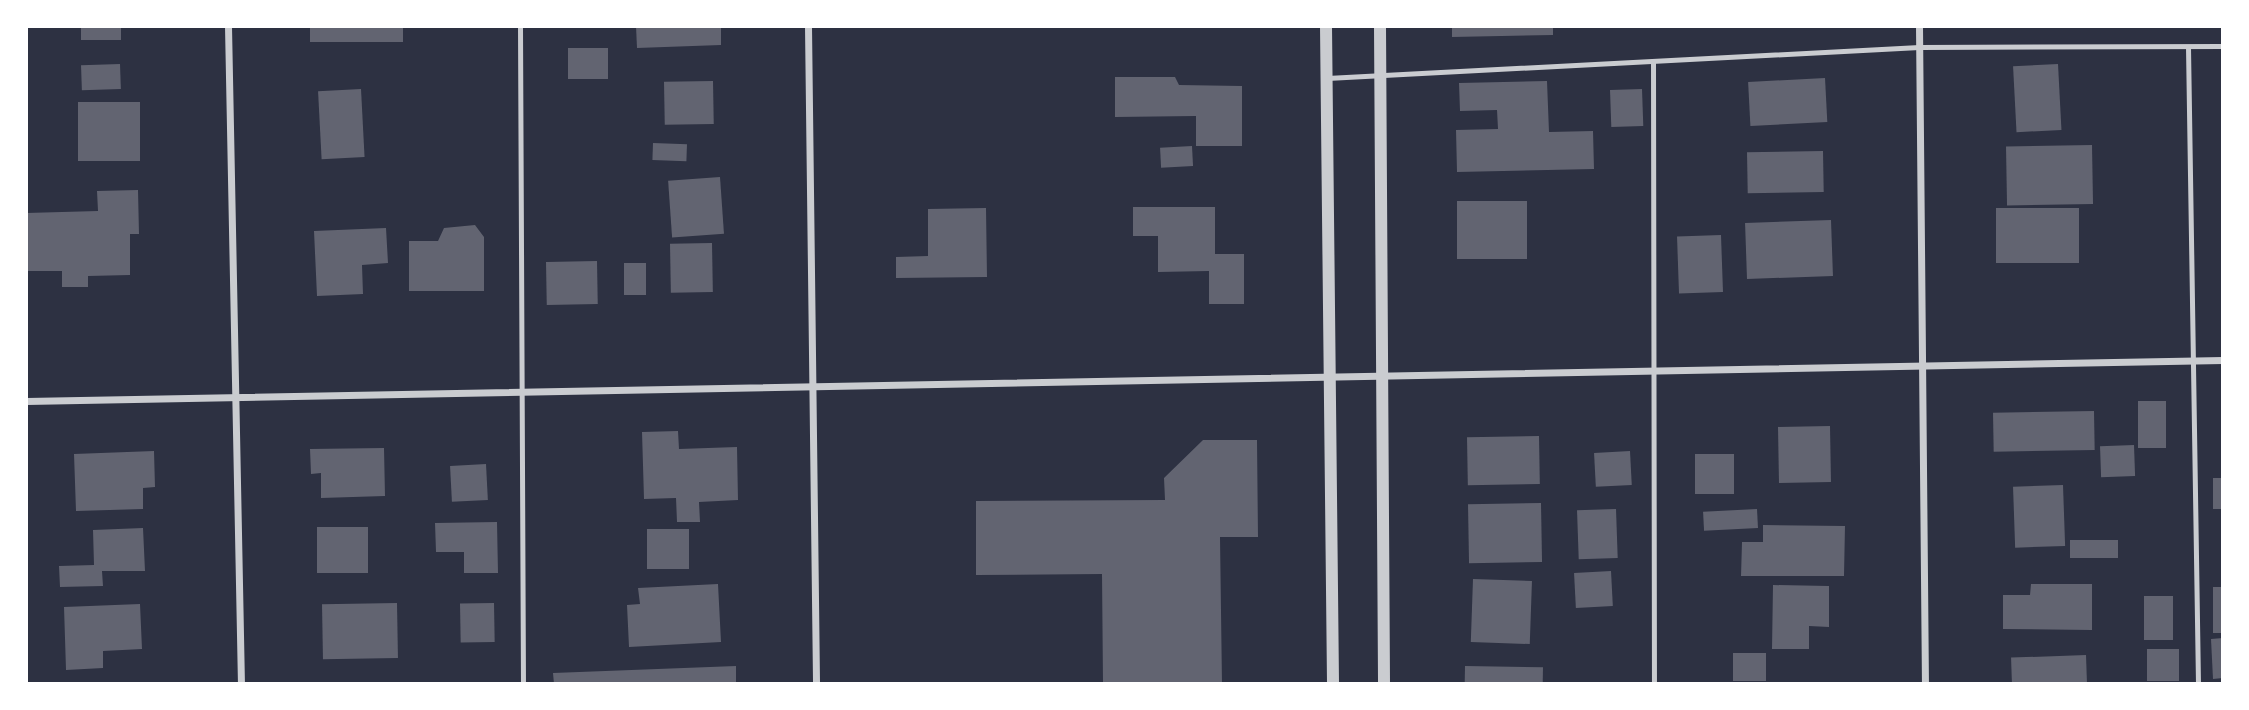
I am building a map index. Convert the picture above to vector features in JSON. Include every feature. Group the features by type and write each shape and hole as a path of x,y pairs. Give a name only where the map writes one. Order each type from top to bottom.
{"street":[{"path":"228,26 240,684"},
{"path":"808,26 816,684"},
{"path":"1326,26 1333,377 1333,684"},
{"path":"1380,26 1384,684"},
{"path":"1919,26 1926,684"},
{"path":"26,401 2223,360"}],"lane":[{"path":"520,26 523,684"},
{"path":"1326,78 1919,47 2223,46"},
{"path":"2188,47 2198,684"},
{"path":"1653,61 1654,684"}],"building":[{"path":"81,26 121,26 121,40 81,40"},
{"path":"310,26 403,26 403,42 310,42"},
{"path":"636,26 721,26 721,45 637,48"},
{"path":"1452,26 1553,26 1553,35 1452,37"},
{"path":"568,48 608,48 608,79 568,79"},
{"path":"120,64 121,89 82,90 81,65"},
{"path":"2058,64 2061,130 2017,132 2013,66"},
{"path":"1115,77 1175,77 1179,85 1242,86 1242,146 1196,146 1196,116 1115,117"},
{"path":"1825,78 1827,122 1750,126 1748,82"},
{"path":"713,81 714,124 665,125 664,82"},
{"path":"1547,81 1549,132 1593,131 1594,169 1457,172 1456,130 1498,129 1497,110 1460,111 1459,83"},
{"path":"361,89 365,157 322,159 318,91"},
{"path":"1642,89 1643,126 1611,127 1610,90"},
{"path":"78,102 140,102 140,161 78,161"},
{"path":"653,143 687,144 686,161 652,160"},
{"path":"2092,145 2093,204 2007,205 2006,147"},
{"path":"1192,146 1193,166 1161,168 1160,148"},
{"path":"1823,151 1824,192 1748,193 1747,152"},
{"path":"720,177 724,234 672,237 668,181"},
{"path":"138,190 139,234 130,234 130,275 88,276 88,287 62,287 62,271 26,271 26,213 98,211 97,191"},
{"path":"1457,201 1527,201 1527,259 1457,259"},
{"path":"1133,207 1215,207 1215,254 1244,254 1244,304 1209,304 1209,271 1158,272 1158,236 1133,236"},
{"path":"986,208 987,277 896,278 896,257 928,256 928,209"},
{"path":"1996,208 2079,208 2079,263 1996,263"},
{"path":"1831,220 1833,276 1747,279 1745,223"},
{"path":"475,225 484,237 484,291 409,291 409,241 438,241 444,228"},
{"path":"386,228 388,263 362,265 363,294 317,296 314,231"},
{"path":"1721,235 1723,292 1679,294 1677,237"},
{"path":"712,243 713,292 671,293 670,244"},
{"path":"597,261 598,304 547,305 546,262"},
{"path":"624,263 646,263 646,295 624,295"},
{"path":"2138,401 2166,401 2166,448 2138,448"},
{"path":"2094,411 2095,450 1994,452 1993,413"},
{"path":"1830,426 1831,482 1779,483 1778,427"},
{"path":"678,431 679,449 737,447 738,500 699,502 700,522 677,522 676,498 644,499 642,432"},
{"path":"1539,436 1540,484 1468,485 1467,437"},
{"path":"1203,440 1257,440 1258,537 1220,537 1222,684 1103,684 1102,574 976,575 976,501 1165,500 1164,478"},
{"path":"2134,445 2135,476 2101,477 2100,446"},
{"path":"384,448 385,496 321,498 321,473 311,474 310,449"},
{"path":"154,451 155,487 143,488 143,509 76,511 74,454"},
{"path":"1630,451 1632,485 1596,487 1594,453"},
{"path":"1695,454 1734,454 1734,494 1695,494"},
{"path":"486,464 488,500 452,502 450,466"},
{"path":"2213,478 2223,478 2223,509 2213,509"},
{"path":"2063,485 2065,546 2015,548 2013,487"},
{"path":"1541,503 1542,562 1469,563 1468,504"},
{"path":"1616,509 1618,558 1579,559 1577,510"},
{"path":"1757,509 1758,528 1704,531 1703,512"},
{"path":"497,522 498,573 464,573 464,552 436,552 435,523"},
{"path":"1763,525 1845,526 1844,576 1741,576 1742,542 1763,542"},
{"path":"317,527 368,527 368,573 317,573"},
{"path":"143,528 145,571 102,571 103,586 60,587 59,566 94,565 93,530"},
{"path":"647,529 689,529 689,569 647,569"},
{"path":"2070,540 2118,540 2118,558 2070,558"},
{"path":"1611,571 1613,606 1576,608 1574,573"},
{"path":"1473,579 1532,581 1530,644 1471,642"},
{"path":"718,584 721,642 629,647 627,605 640,604 638,588"},
{"path":"2031,584 2092,584 2092,630 2003,629 2003,595 2030,595"},
{"path":"1773,585 1829,586 1829,627 1809,626 1809,649 1772,649"},
{"path":"2213,587 2223,587 2223,633 2213,633"},
{"path":"2144,596 2173,596 2173,640 2144,640"},
{"path":"397,603 398,658 323,659 322,604"},
{"path":"494,603 495,642 461,643 460,604"},
{"path":"140,604 142,649 103,651 103,668 66,670 64,607"},
{"path":"2223,638 2223,678 2213,679 2211,639"},
{"path":"2147,649 2179,649 2179,681 2147,681"},
{"path":"1733,653 1766,653 1766,681 1733,681"},
{"path":"2086,655 2087,684 2012,684 2011,658"},
{"path":"736,666 736,684 554,684 553,673"},
{"path":"1465,666 1543,667 1543,684 1465,684"}]}
